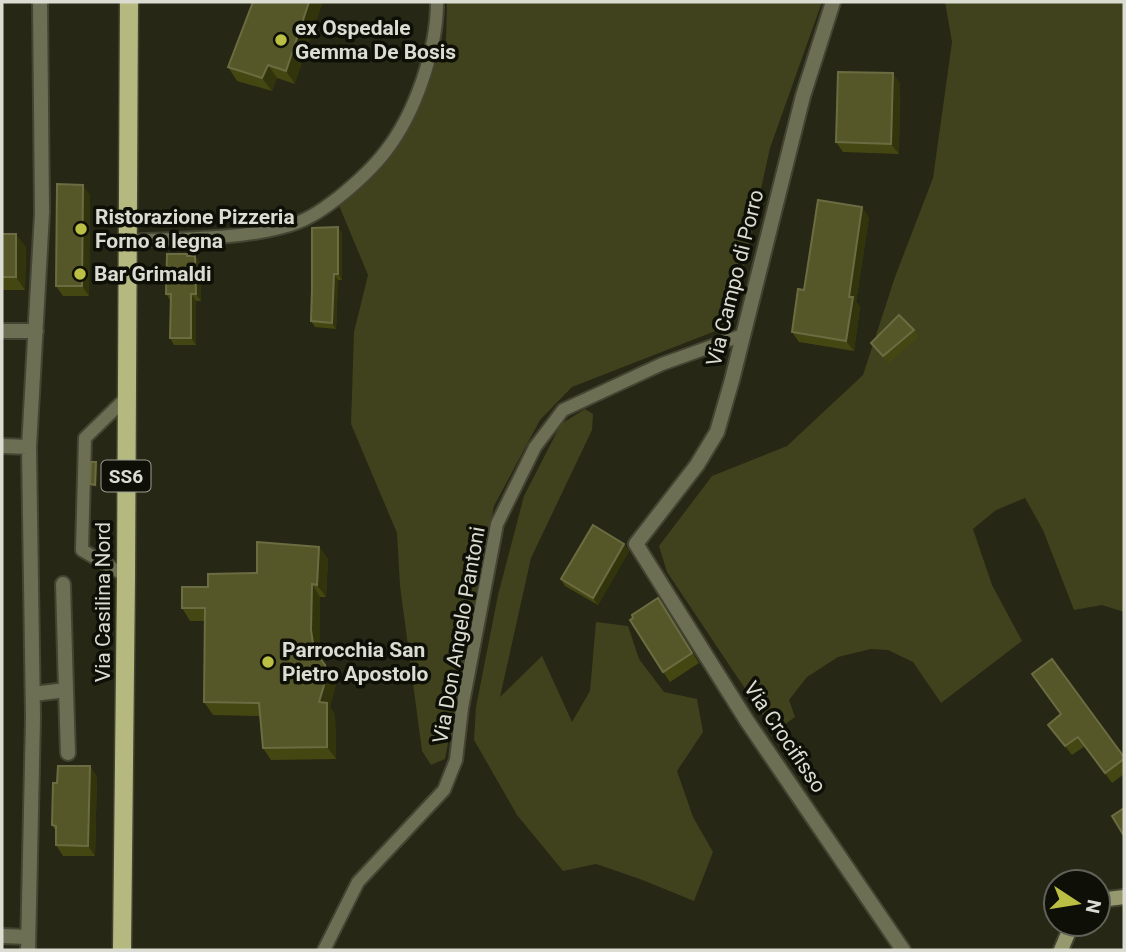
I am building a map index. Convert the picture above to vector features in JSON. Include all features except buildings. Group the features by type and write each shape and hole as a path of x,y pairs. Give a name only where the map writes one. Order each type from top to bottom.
{"main road":[{"name":"Via Casilina Nord","path":"122,950 129,2"}],"street":[{"path":"2,936 28,944 33,694 29,447 42,213 40,2"},
{"name":"Via Campo di Porro","path":"636,544 697,465 717,432 803,96 834,2"},
{"path":"2,331 36,331"},
{"path":"2,446 29,447"},
{"name":"Via Crocifisso","path":"636,544 747,721 903,950"},
{"path":"63,584 68,753"},
{"path":"33,694 66,690"}],"lane":[{"path":"128,241 240,235 284,227 317,214 354,184 385,152 403,123 419,92 430,54 437,2"},
{"name":"Via Don Angelo Pantoni","path":"324,950 358,882 444,790 456,760 497,524 535,447 564,410 662,364 743,335"},
{"path":"126,398 85,438 82,550 126,576"}],"green space":[{"path":"447,2 822,2 770,148 734,312 718,330 572,387 540,420 494,506 445,759 431,765 422,751 400,586 397,533 351,424 354,332 368,275 338,203 388,160 446,42"},
{"path":"945,2 1124,2 1124,612 1102,605 1074,610 1043,530 1025,498 996,510 973,529 992,585 1022,641 941,703 913,662 888,650 871,649 838,657 807,677 789,700 795,717 774,732 667,572 659,546 712,476 787,446 863,375 895,277 933,178 952,42"},
{"path":"585,409 593,414 592,430 531,558 500,697 542,656 572,722 590,691 596,622 628,626 639,659 664,692 697,699 703,732 677,771 693,817 713,852 694,901 596,864 563,871 517,815 474,740 476,707 498,595 524,496 561,424"}],"place":[{"name":"ex Ospedale Gemma De Bosis","path":"281,40"},
{"name":"Ristorazione Pizzeria Forno a legna","path":"81,229"},
{"name":"Bar Grimaldi","path":"80,274"},
{"name":"Parrocchia San Pietro Apostolo","path":"268,662"}]}
